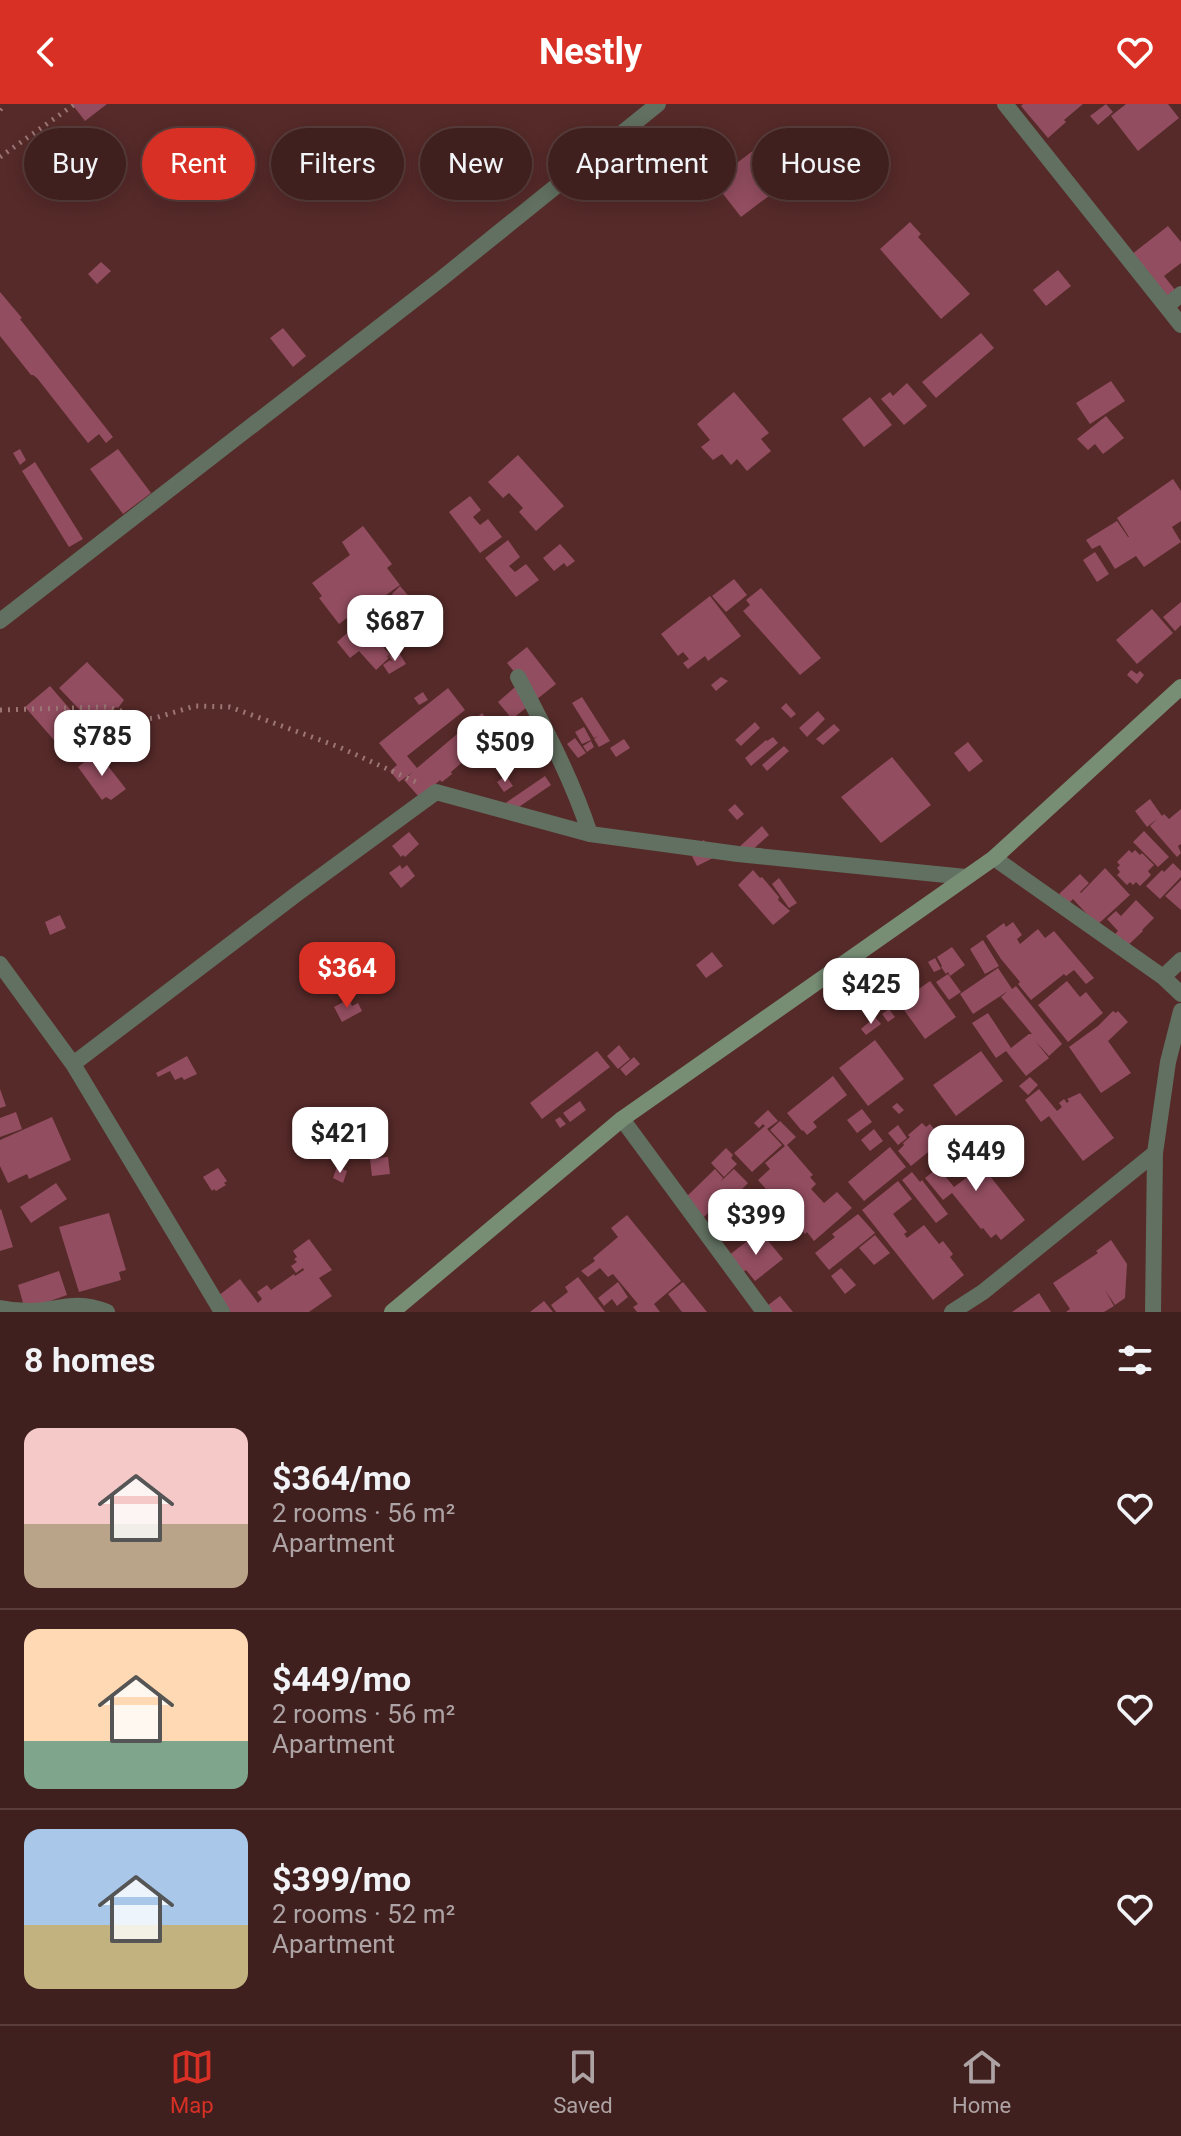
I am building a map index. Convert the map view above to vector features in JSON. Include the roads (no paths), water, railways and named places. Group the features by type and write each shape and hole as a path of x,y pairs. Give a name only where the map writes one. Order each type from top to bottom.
{"main road":[{"path":"392,1312 622,1119 994,858 1181,687"}],"street":[{"path":"0,621 441,279 658,104"},
{"path":"1005,104 1181,325"},
{"path":"1167,306 1181,294"},
{"path":"518,677 579,799 590,834"},
{"path":"73,1064 436,792 590,834 738,854 966,877"},
{"path":"994,858 1163,977 1181,994"},
{"path":"1163,977 1181,960"},
{"path":"0,964 73,1064 214,1310"},
{"path":"1153,1312 1155,1153 1168,1062 1181,1011"},
{"path":"622,1119 764,1312"},
{"path":"952,1312 983,1292 1155,1153"},
{"path":"0,1308 21,1311 83,1305 107,1312"}]}
